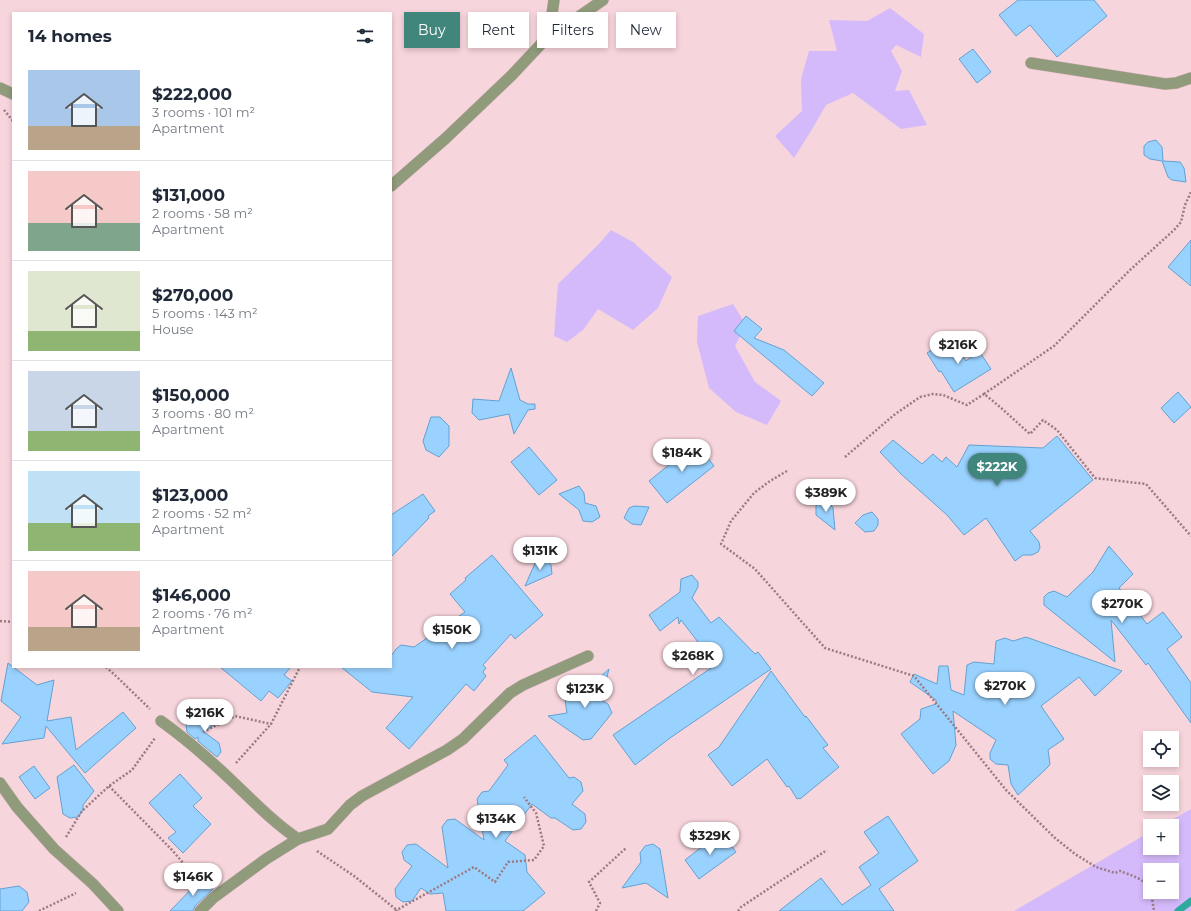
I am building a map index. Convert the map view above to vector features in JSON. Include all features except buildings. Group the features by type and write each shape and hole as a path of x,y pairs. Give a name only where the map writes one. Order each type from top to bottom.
{"street":[{"path":"552,12 554,0"},
{"path":"586,12 603,0"},
{"path":"392,185 446,138 512,75 537,48"},
{"path":"1031,63 1166,84 1176,83 1191,78"},
{"path":"0,88 12,94"},
{"path":"200,911 213,898 266,859 298,839 328,829 350,805 362,796 447,750 462,739 510,693 523,685 588,656"},
{"path":"161,721 187,740 268,816 298,839"},
{"path":"0,783 17,807 54,849 94,884 118,911"}],"path":[{"path":"0,104 12,120"},
{"path":"845,457 894,416 920,397 933,394 944,395 967,405 1054,346 1130,270 1174,230 1181,222 1185,205 1191,192"},
{"path":"984,394 1001,407 1030,434 1043,420 1057,430 1094,478 1146,484 1191,536"},
{"path":"787,471 770,481 754,494 731,521 721,544 755,569 825,648 914,676 1006,790 1055,838 1074,854 1096,867 1115,873 1120,871 1143,882"},
{"path":"0,621 12,622"},
{"path":"54,849 65,838 82,811 109,786 132,770 154,740 161,721 107,668"},
{"path":"225,775 271,724 299,668"},
{"path":"187,740 236,716 271,724"},
{"path":"109,786 172,850 213,898"},
{"path":"298,839 354,876 396,911 474,868 495,882 508,862 534,860 544,846 536,813 524,797"},
{"path":"596,911 600,903 589,882 626,848"},
{"path":"738,911 741,907 827,850"},
{"path":"39,911 94,884"},
{"path":"1152,899 1154,911"}],"shaded area":[{"path":"890,8 924,34 921,57 896,45 891,51 902,71 895,91 909,90 927,125 901,129 853,93 826,105 794,158 775,136 802,111 801,79 809,51 837,51 829,20 867,21"},
{"path":"611,230 633,242 672,277 658,308 633,330 598,309 583,330 567,342 554,336 558,284 598,245"},
{"path":"733,304 746,325 735,346 755,382 781,401 767,425 736,412 709,388 697,342 698,316"},
{"path":"1191,809 1191,911 1014,911 1143,836 1143,855 1179,855 1179,819 1173,819"}],"waterway":[{"path":"1178,911 1191,901"}]}
